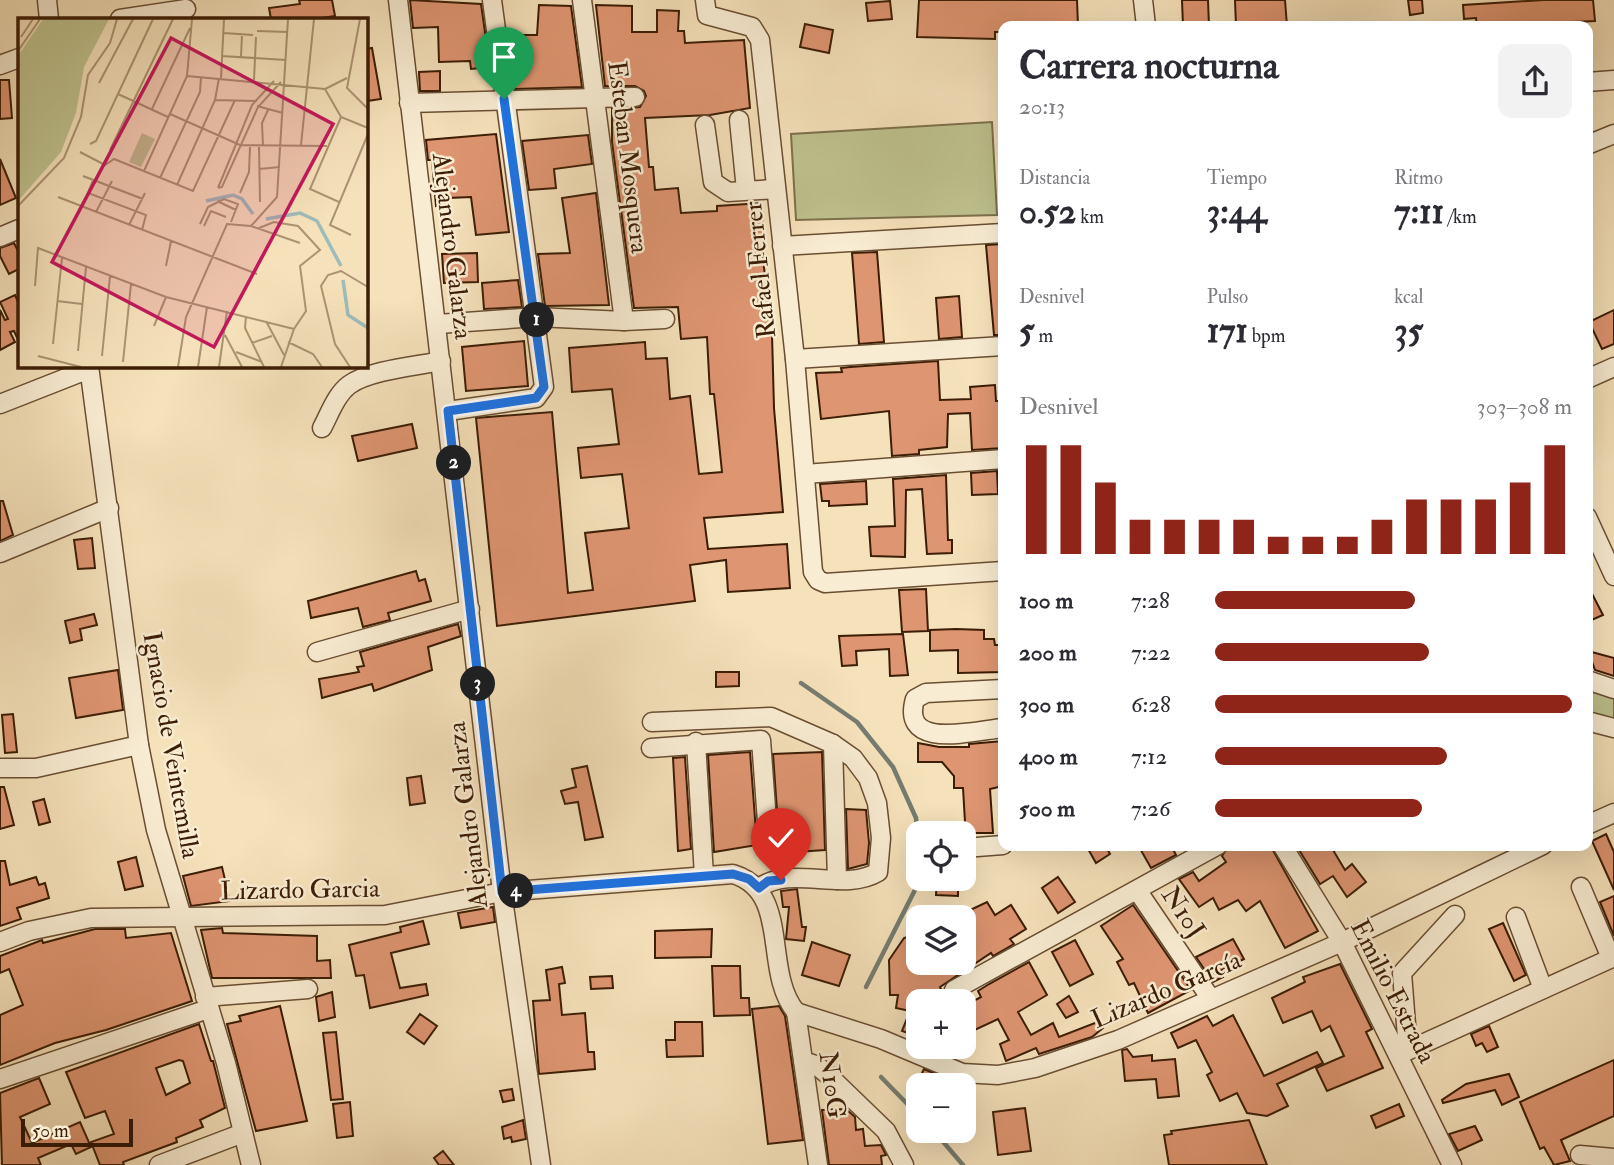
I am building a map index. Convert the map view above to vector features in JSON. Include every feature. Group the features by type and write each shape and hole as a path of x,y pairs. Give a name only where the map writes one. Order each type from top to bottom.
{"street":[{"path":"47,0 49,18"},
{"name":"Alejandro Galarza","path":"398,0 438,324 502,892 541,1165"},
{"path":"448,411 536,398 542,394 544,387 492,0"},
{"name":"Esteban Mosquera","path":"582,0 624,321"},
{"name":"Rafael Ferrer","path":"705,0 707,15 752,27 759,35 795,359 813,572 818,580 825,583 998,571"},
{"path":"1143,0 1145,21"},
{"path":"127,18 186,9"},
{"path":"0,65 18,58"},
{"path":"1593,82 1614,80"},
{"path":"409,103 635,97"},
{"path":"739,120 746,190"},
{"path":"705,125 713,182 728,192 776,189"},
{"path":"1593,143 1614,134"},
{"path":"0,237 18,229"},
{"path":"782,246 998,233"},
{"path":"438,324 536,317 624,321 666,319"},
{"path":"795,359 998,346"},
{"path":"322,428 338,398 361,378 441,361"},
{"path":"1593,376 1614,366"},
{"path":"0,404 87,368"},
{"name":"Ignacio de Veintemilla","path":"89,368 139,745 156,830 251,1165"},
{"path":"805,474 998,459"},
{"path":"0,553 109,508"},
{"path":"1593,530 1614,576"},
{"path":"317,652 470,609"},
{"path":"1593,682 1614,689"},
{"path":"998,689 926,693 915,699 912,713 917,727 930,734 998,728"},
{"path":"652,722 771,717 833,744 853,758 868,778 877,803 881,838 878,872 871,877 837,880 768,881 759,888 769,912 782,988 786,1001 796,1012"},
{"path":"1593,723 1614,728"},
{"path":"651,748 696,742 761,740 769,849"},
{"path":"696,742 704,876"},
{"path":"833,744 837,880"},
{"path":"0,768 36,768 139,745"},
{"path":"1593,822 1614,813"},
{"path":"976,847 998,845"},
{"path":"956,989 1207,851"},
{"name":"Emilio Estrada","path":"1286,851 1342,942 1403,1052 1452,1165"},
{"name":"Lizardo García","path":"796,1012 881,1039 962,1073 998,1074 1035,1068 1118,1040 1342,942 1520,851"},
{"name":"Lizardo Garcia","path":"0,942 29,931 91,918 179,915 341,918 385,915 502,892 733,874 749,879 759,888"},
{"path":"1455,915 1402,973 1403,1052 1612,957 1581,887"},
{"name":"N10J","path":"1137,890 1211,999"},
{"path":"1516,917 1542,989"},
{"path":"0,1079 206,1003 308,989"},
{"name":"N10G","path":"796,1012 818,1165"},
{"path":"803,1061 817,1065 886,1131 904,1165"},
{"path":"159,1165 243,1133"},
{"path":"1580,1155 1614,1158"}],"green space":[{"path":"992,122 997,215 796,220 791,134"},
{"path":"1593,692 1614,698 1614,723 1593,718"}],"building":[{"path":"299,0 332,0 335,16 271,18 269,8 300,4"},
{"path":"410,0 481,4 490,67 471,69 470,61 439,62 438,27 413,28"},
{"path":"919,0 1077,0 1078,21 998,21 995,39 917,37"},
{"path":"1182,0 1208,0 1209,21 1183,21"},
{"path":"1235,0 1285,0 1287,21 1236,21"},
{"path":"1408,0 1422,0 1423,13 1410,15"},
{"path":"1593,0 1595,21 1476,21 1476,18 1464,19 1463,5"},
{"path":"890,1 892,19 868,21 866,3"},
{"path":"539,5 571,6 582,87 515,89 508,35 537,35"},
{"path":"596,5 632,6 632,32 657,32 657,10 679,11 678,31 684,31 685,43 744,40 750,108 710,115 645,118 649,167 653,167 655,190 678,188 681,213 717,211 717,206 762,203 763,259 772,334 774,408 783,512 704,518 708,549 787,544 790,588 728,592 726,560 690,565 695,601 497,626 476,418 552,412 568,593 593,590 585,533 629,528 622,474 581,478 578,448 619,444 612,389 572,392 569,348 645,342 646,359 667,358 670,399 690,396 699,474 722,472 714,394 710,394 707,337 681,339 678,307 634,308 612,142 612,109 640,107 646,96 644,91 635,86 605,86"},
{"path":"805,24 833,30 829,53 800,47"},
{"path":"372,48 381,99 368,101 368,49"},
{"path":"440,71 440,91 420,91 419,72"},
{"path":"0,80 9,80 12,118 0,119"},
{"path":"496,134 509,232 476,235 471,197 448,198 449,204 436,206 432,160 428,160 426,140"},
{"path":"588,135 592,164 554,169 556,188 529,190 522,141"},
{"path":"0,159 16,198 0,205"},
{"path":"596,193 609,305 545,306 538,254 570,253 562,198"},
{"path":"14,243 18,251 18,270 9,274 0,256 0,248"},
{"path":"998,244 998,335 994,335 986,245"},
{"path":"877,252 884,342 859,344 852,253"},
{"path":"477,253 478,282 444,283 442,254"},
{"path":"518,280 522,307 484,309 482,283"},
{"path":"15,295 18,302 18,340 14,331 10,332 15,342 0,350 0,310 5,320 8,319 0,302"},
{"path":"959,296 962,337 939,339 936,298"},
{"path":"1614,310 1614,344 1602,349 1593,330 1593,320"},
{"path":"524,341 528,386 466,391 462,347"},
{"path":"938,361 940,400 971,399 970,387 995,385 998,401 998,448 972,450 970,413 948,414 947,447 919,450 919,454 892,456 889,411 821,419 816,373 842,372 841,368"},
{"path":"412,424 417,448 358,461 352,436"},
{"path":"997,471 998,494 972,495 971,473"},
{"path":"946,475 948,540 952,540 952,553 927,554 922,489 906,490 905,557 871,556 869,527 895,526 893,479"},
{"path":"866,481 867,504 829,506 829,501 822,501 820,484"},
{"path":"0,501 3,501 13,535 0,541"},
{"path":"92,538 95,568 78,569 74,540"},
{"path":"416,571 419,581 425,579 431,601 388,613 390,620 363,627 358,608 311,618 308,601"},
{"path":"926,589 928,631 902,632 899,590"},
{"path":"1593,596 1603,615 1593,619"},
{"path":"94,614 97,625 80,629 82,640 70,643 65,621"},
{"path":"458,624 461,636 428,647 432,670 374,691 372,684 322,698 319,679 359,672 357,667 364,666 360,652"},
{"path":"930,630 984,630 984,639 994,639 995,645 998,645 998,672 958,673 958,650 930,651"},
{"path":"903,634 908,675 890,676 889,649 856,651 857,665 842,666 839,636"},
{"path":"1593,652 1614,658 1614,676 1595,670"},
{"path":"118,670 123,710 76,718 69,678"},
{"path":"716,672 739,672 739,686 716,687"},
{"path":"13,714 17,752 5,753 2,715"},
{"path":"998,741 998,787 990,789 993,833 976,833 976,821 965,821 963,788 954,788 954,776 942,762 918,762 918,743 939,747 969,747 969,744"},
{"path":"750,752 757,845 714,852 708,755"},
{"path":"822,752 825,850 780,853 773,754"},
{"path":"685,757 691,849 678,851 673,758"},
{"path":"587,766 603,837 585,840 578,802 565,804 561,791 576,787 572,769"},
{"path":"421,776 425,803 410,805 407,778"},
{"path":"0,787 4,787 14,825 0,829"},
{"path":"44,799 50,822 39,825 33,802"},
{"path":"846,809 866,810 869,843 867,864 848,869"},
{"path":"1606,834 1614,852 1614,890 1593,843 1593,840"},
{"path":"1089,851 1108,851 1110,854 1096,863"},
{"path":"1141,851 1174,851 1176,855 1151,868"},
{"path":"1225,851 1273,851 1318,931 1285,948 1260,901 1246,911 1238,900 1219,910 1213,898 1199,907 1179,879 1193,872 1199,881 1226,862 1222,856"},
{"path":"1300,851 1334,851 1345,870 1352,864 1366,882 1347,897 1333,876 1320,884"},
{"path":"136,857 143,886 125,890 118,862"},
{"path":"0,861 5,861 10,885 36,877 39,885 45,883 49,898 17,908 21,919 0,926"},
{"path":"222,867 230,901 191,906 183,876"},
{"path":"1058,877 1075,902 1058,913 1042,888"},
{"path":"797,889 802,927 806,927 804,941 786,939 789,907 783,907 781,891"},
{"path":"936,891 958,891 958,896 936,895"},
{"path":"1614,896 1614,936 1600,902"},
{"path":"987,902 995,915 1011,905 1026,929 1010,939 1014,944 993,956 991,953 976,963 976,907"},
{"path":"1133,905 1191,990 1148,1013 1134,983 1129,985 1117,962 1123,959 1101,926"},
{"path":"493,907 495,922 461,928 458,913"},
{"path":"423,921 429,944 391,953 400,988 426,984 428,995 370,1008 364,975 356,976 349,945 401,932 400,927"},
{"path":"1503,923 1526,975 1514,981 1489,929"},
{"path":"222,928 223,933 317,936 317,961 330,960 331,978 212,978 201,930"},
{"path":"95,929 125,929 126,938 171,933 192,1001 106,1030 55,1043 0,1065 0,1015 23,1005 9,969 0,973 0,956 42,940 43,943"},
{"path":"712,929 711,957 655,958 655,931"},
{"path":"906,937 906,975 958,975 941,989 906,989 906,1010 896,1008 898,995 890,995 889,960"},
{"path":"1233,939 1244,959 1220,971 1223,977 1213,982 1196,957"},
{"path":"1075,940 1093,974 1070,986 1052,952"},
{"path":"812,942 850,955 839,986 802,975"},
{"path":"1029,962 1047,995 1018,1012 1031,1035 1053,1023 1059,1037 1100,1021 1103,1028 1092,1037 1039,1054 1036,1048 1006,1061 1000,1044 1009,1040 998,1019 976,1029 976,1000 981,997 978,991"},
{"path":"1340,964 1372,1029 1366,1032 1383,1068 1327,1091 1316,1068 1344,1056 1330,1026 1321,1031 1312,1011 1283,1023 1272,998 1305,982 1303,977"},
{"path":"712,966 740,966 741,998 749,998 750,1015 714,1016"},
{"path":"562,967 565,983 559,984 562,1015 585,1013 588,1052 594,1052 595,1069 539,1074 533,1001 550,1000 546,970"},
{"path":"612,976 613,988 591,989 590,977"},
{"path":"332,992 335,1017 319,1021 316,997"},
{"path":"1069,996 1078,1012 1066,1018 1057,1004"},
{"path":"280,1006 307,1121 256,1131 227,1024 241,1021 239,1016"},
{"path":"779,1006 785,1016 803,1140 768,1144 752,1009"},
{"path":"420,1014 437,1026 424,1044 407,1032"},
{"path":"1233,1015 1264,1076 1317,1052 1323,1063 1277,1084 1288,1106 1267,1116 1247,1113 1237,1093 1220,1101 1207,1075 1212,1072 1196,1040 1178,1048 1171,1033 1207,1016 1213,1026"},
{"path":"675,1022 702,1022 703,1056 667,1057 666,1040 675,1040"},
{"path":"199,1024 213,1061 225,1108 200,1120 203,1127 176,1138 177,1142 123,1162 124,1165 100,1165 91,1142 114,1134 105,1111 85,1118 66,1072","holes":["183,1061 190,1083 166,1095 156,1068"]},
{"path":"1489,1026 1498,1047 1487,1052 1482,1043 1476,1046 1471,1034"},
{"path":"336,1032 343,1099 331,1100 323,1033"},
{"path":"1127,1049 1133,1057 1152,1055 1152,1061 1175,1059 1179,1096 1158,1098 1156,1079 1125,1081 1122,1050"},
{"path":"1614,1060 1614,1116 1561,1140 1570,1161 1554,1165 1544,1147 1540,1149 1520,1102"},
{"path":"1509,1074 1519,1097 1502,1105 1495,1090 1443,1103 1442,1100 1466,1084"},
{"path":"39,1078 50,1104 20,1117 32,1143 80,1122 91,1147 76,1154 71,1144 38,1158 41,1165 2,1165 0,1093"},
{"path":"512,1089 514,1100 503,1102 500,1091"},
{"path":"350,1102 353,1136 337,1138 333,1104"},
{"path":"1399,1104 1404,1116 1376,1128 1371,1116"},
{"path":"1025,1108 1031,1151 998,1155 993,1112"},
{"path":"846,1109 855,1117 856,1130 863,1129 865,1146 881,1145 886,1155 881,1156 882,1165 829,1165 822,1110"},
{"path":"523,1120 526,1139 512,1142 511,1137 504,1139 502,1127"},
{"path":"1249,1120 1267,1165 1169,1165 1164,1135 1172,1134 1171,1131"},
{"path":"1475,1126 1482,1140 1458,1151 1449,1134"},
{"path":"443,1151 454,1165 439,1165 434,1158"}],"waterway":[{"path":"801,683 857,722 893,767 916,821"},
{"path":"866,987 914,891"},
{"path":"881,1077 906,1103"},
{"path":"944,1143 963,1165"}],"route":[{"path":"504,99 544,387 542,394 536,398 448,411 502,892 733,874 749,879 759,888 768,881 781,880"}]}
